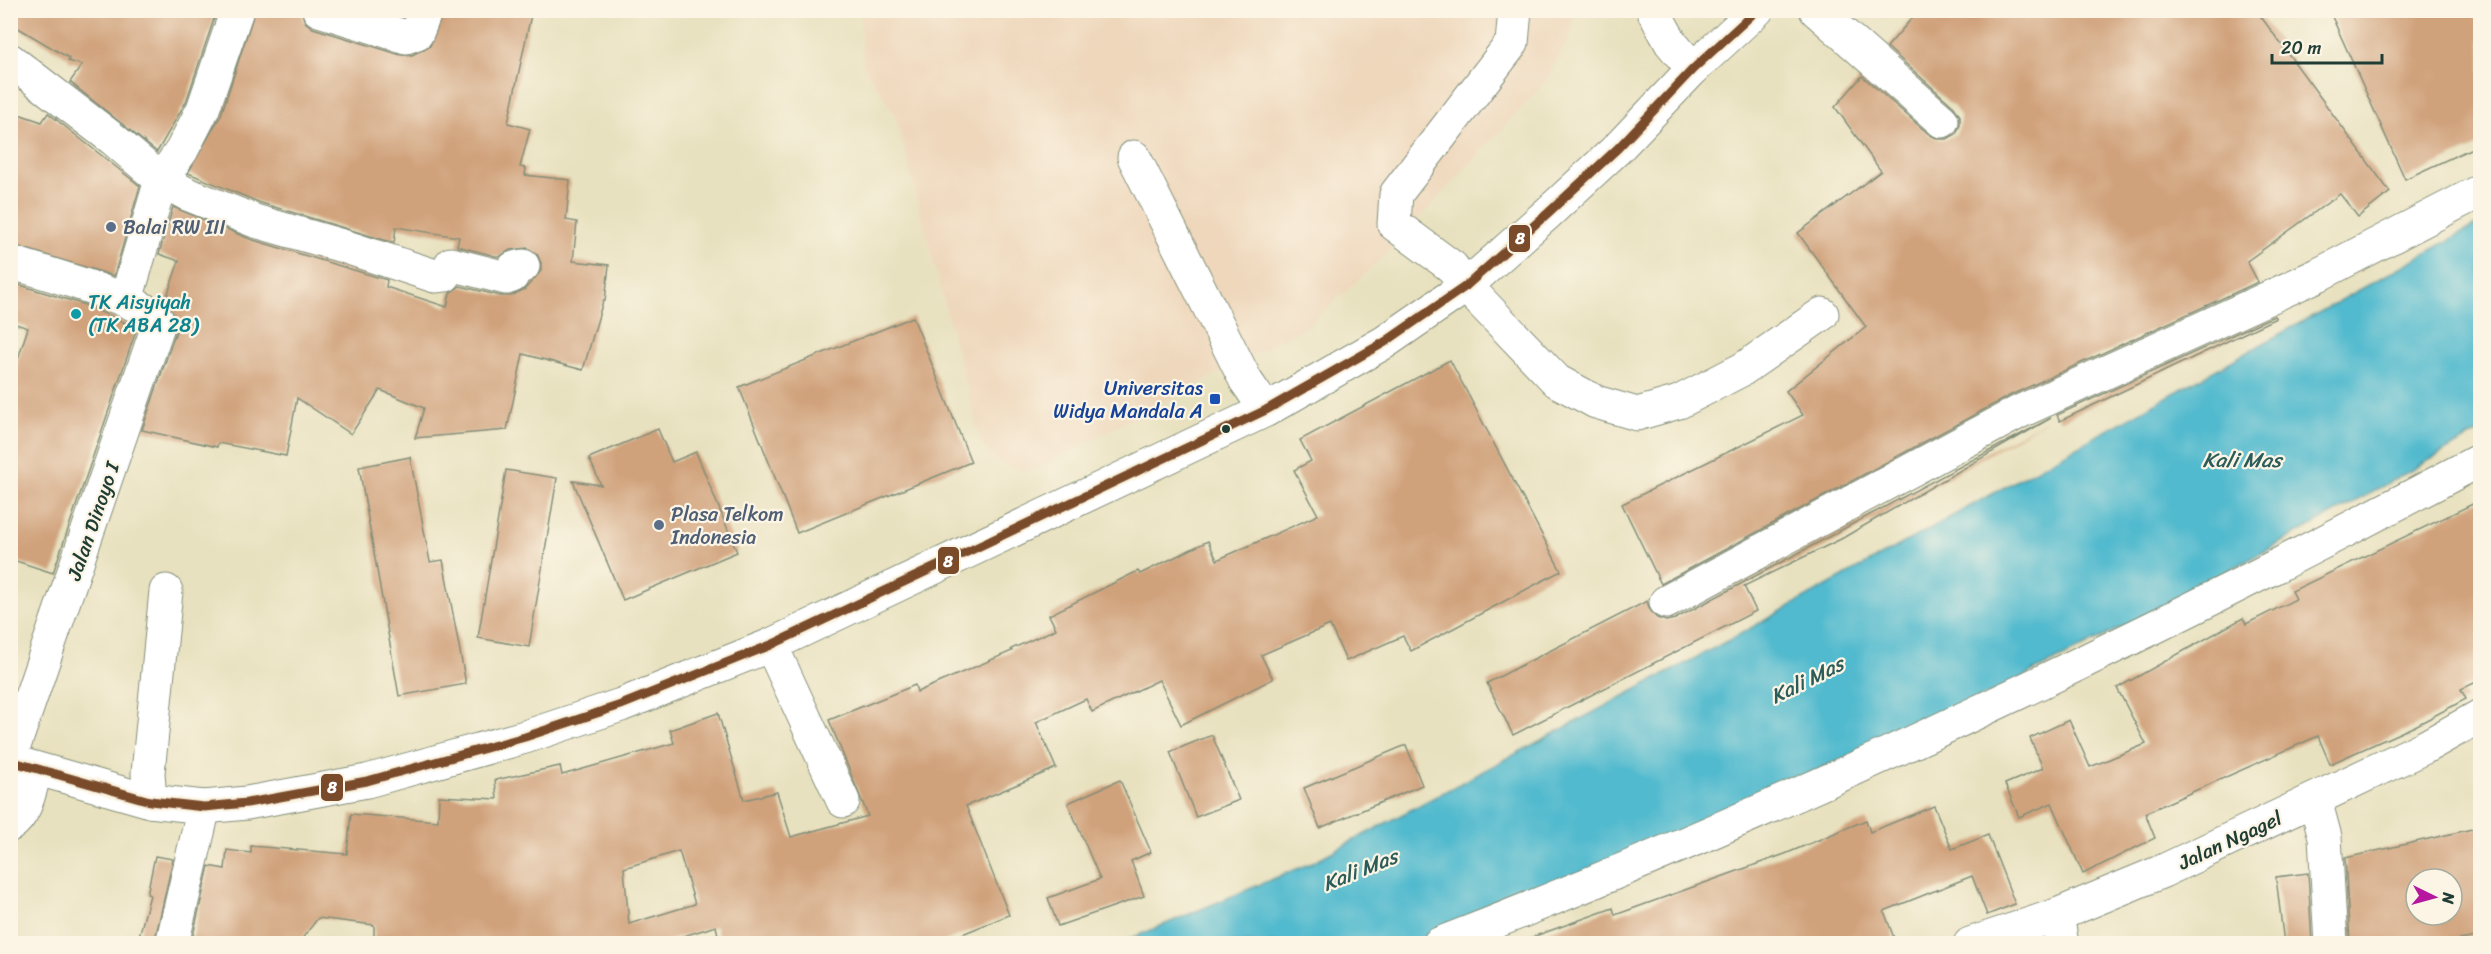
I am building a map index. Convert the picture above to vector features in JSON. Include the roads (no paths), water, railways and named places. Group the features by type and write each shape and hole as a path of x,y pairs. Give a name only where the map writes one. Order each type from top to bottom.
{"main road":[{"path":"10,262 126,300 161,180 182,150 203,109 237,10"},
{"path":"319,10 406,37 417,33 426,10"},
{"path":"1515,10 1512,43 1396,194 1394,224 1452,267 1466,286 1557,381 1596,402 1637,414 1679,402 1743,369 1822,314"},
{"path":"1653,10 1671,43 1693,69"},
{"path":"10,825 19,820 23,812 19,763 150,801 204,807 289,797 367,781 525,736 621,705 771,645 1266,410 1385,342 1466,286 1618,148 1693,69 1757,10"},
{"path":"1816,10 1942,121"},
{"path":"10,60 113,139 161,180 187,194 255,221 435,276 445,275 451,264 506,278 512,276 514,268 523,266"},
{"path":"1134,157 1246,381 1266,410"},
{"path":"1666,602 2019,412 2318,275 2481,191"},
{"name":"Jalan Dinoyo I","path":"19,763 157,333 159,322 156,316 126,300"},
{"path":"1439,944 1723,829 1887,756 2114,647 2481,460"},
{"path":"150,801 148,773 166,591"},
{"path":"771,645 843,801"},
{"name":"Jalan Ngagel","path":"1970,944 2059,929 2163,871 2425,747 2481,716"},
{"path":"2315,800 2325,837 2331,944"},
{"path":"172,944 204,807"}],"water":[{"name":"Kali Mas","path":"2480,223 2480,432 2275,546 2109,634 1989,694 1517,905 1412,943 1118,944 1311,863 1731,639"}],"place":[{"name":"Balai RW III","path":"111,227"},
{"name":"TK Aisyiyah (TK ABA 28)","path":"76,314"},
{"name":"Universitas Widya Mandala A","path":"1215,399"},
{"name":"Plasa Telkom Indonesia","path":"659,525"}]}
